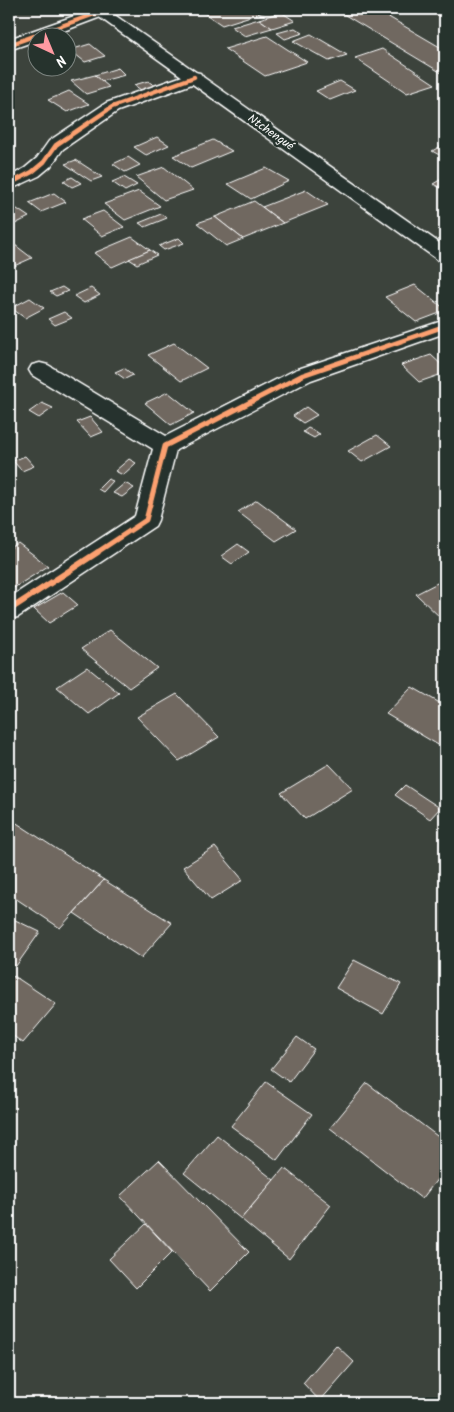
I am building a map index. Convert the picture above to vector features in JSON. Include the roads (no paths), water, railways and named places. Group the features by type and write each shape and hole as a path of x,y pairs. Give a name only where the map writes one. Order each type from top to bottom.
{"street":[{"path":"9,45 98,10"},
{"name":"Ntchengué","path":"98,10 445,256"},
{"path":"9,184 32,172 44,162 56,145 112,107 194,77"},
{"path":"9,610 146,520 165,446 303,375 445,326"},
{"path":"40,370 165,446"}]}
